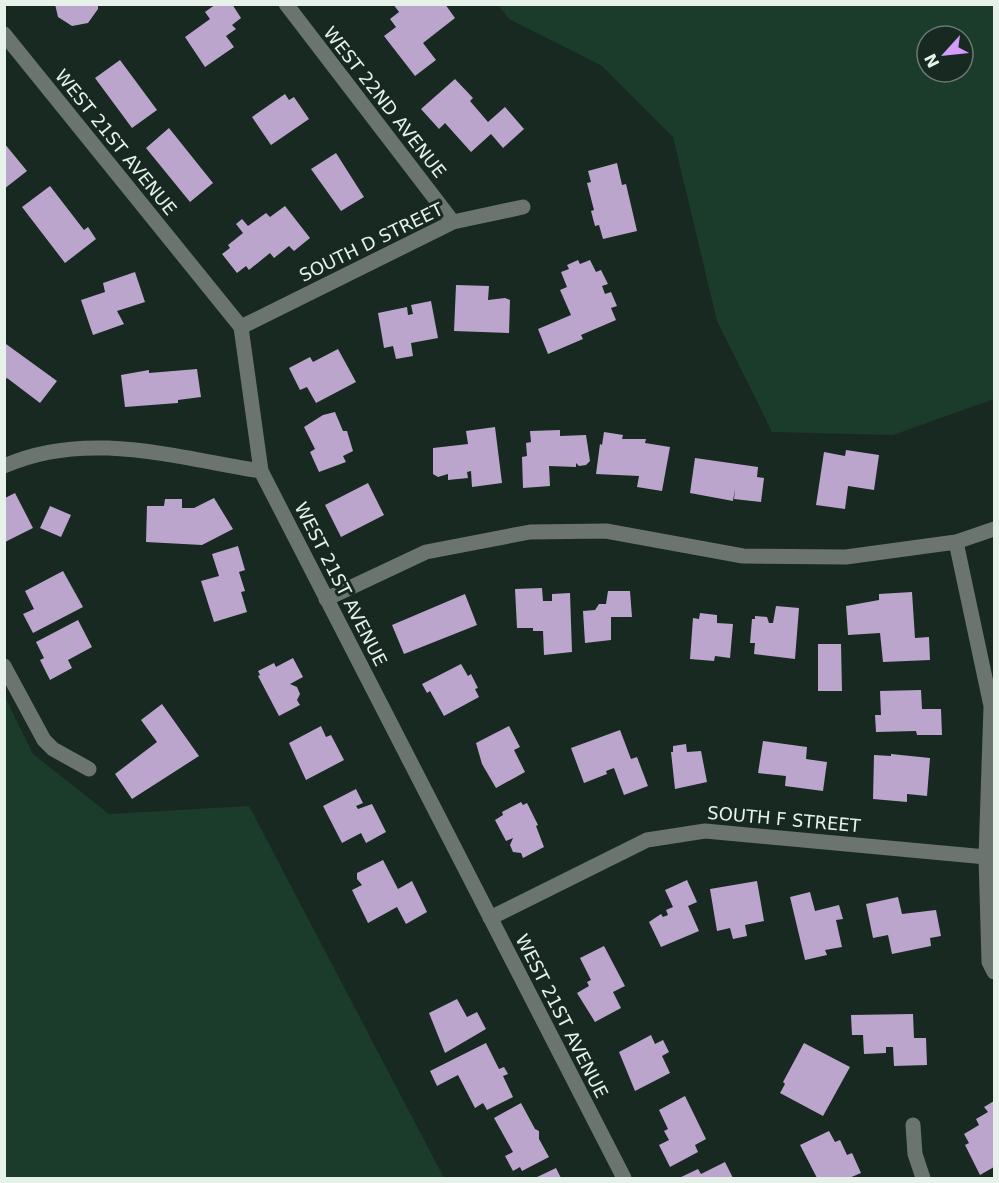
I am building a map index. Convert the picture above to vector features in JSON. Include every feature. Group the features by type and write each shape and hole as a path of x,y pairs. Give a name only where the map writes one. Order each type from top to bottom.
{"street":[{"name":"WEST 22ND AVENUE","path":"286,4 453,222"},
{"name":"WEST 21ST AVENUE","path":"4,34 241,327 261,471 624,1179"},
{"name":"SOUTH D STREET","path":"241,327 453,222 523,207"},
{"path":"4,466 21,458 64,449 119,446 261,471"},
{"path":"327,599 426,552 530,532 606,531 743,556 846,557 956,542 994,529"},
{"path":"956,542 991,706 986,857 992,926 989,962 994,972"},
{"path":"4,666 44,740 53,749 89,769"},
{"name":"SOUTH F STREET","path":"490,918 646,840 705,831 986,857"},
{"path":"913,1125 915,1154 923,1179"}],"green space":[{"path":"498,5 994,5 994,399 893,435 772,432 717,321 673,137 602,66 509,19"},
{"path":"5,697 33,754 109,814 249,806 444,1178 5,1178"}],"building":[{"path":"55,4 98,4 98,9 88,23 72,26 58,17"},
{"path":"216,4 232,4 241,18 232,25 236,29 226,36 234,47 205,67 185,37 210,19 205,12"},
{"path":"393,4 445,4 455,18 423,43 436,60 415,76 384,36 396,27 390,19 399,12"},
{"path":"120,60 157,110 132,128 95,78"},
{"path":"455,79 473,98 470,101 488,122 505,107 524,129 503,148 491,134 471,152 445,123 439,129 421,109"},
{"path":"285,94 289,100 294,97 309,119 271,145 252,117"},
{"path":"169,128 213,183 190,202 146,148"},
{"path":"4,143 27,171 4,189"},
{"path":"336,153 364,197 341,211 311,169"},
{"path":"617,163 622,185 626,184 637,231 603,239 599,225 595,226 591,211 594,210 587,183 591,182 588,171"},
{"path":"50,186 84,230 88,227 96,239 65,263 22,207"},
{"path":"285,206 310,238 294,251 289,246 274,258 270,253 249,270 246,266 237,273 222,254 230,248 228,245 243,233 236,224 242,219 248,226 266,213 270,217"},
{"path":"578,260 580,264 590,260 596,272 601,270 608,284 602,286 605,294 611,292 617,306 611,308 616,320 581,335 583,339 548,354 538,329 571,315 560,290 567,287 561,272 569,269 567,265"},
{"path":"135,272 145,302 117,311 124,324 93,335 81,300 105,292 103,283"},
{"path":"456,285 489,286 488,300 505,298 510,300 509,333 454,331"},
{"path":"431,301 438,338 411,343 413,356 396,359 393,346 384,348 378,313 407,307 408,315 413,314 411,305"},
{"path":"6,344 57,381 40,403 7,378 4,381"},
{"path":"338,349 356,382 316,403 307,387 300,390 289,368 310,357 313,362"},
{"path":"197,369 201,397 178,400 178,403 125,407 121,375 149,370 149,373"},
{"path":"335,412 343,431 347,431 353,451 343,456 346,462 319,472 310,452 315,449 304,427 323,415"},
{"path":"495,427 502,483 472,487 471,471 467,472 468,478 448,480 448,474 438,477 433,474 433,448 468,444 466,431"},
{"path":"560,430 560,436 586,435 590,461 586,465 579,466 576,463 576,467 549,466 550,486 523,488 522,457 527,456 526,443 531,442 530,431"},
{"path":"604,432 623,435 622,439 646,439 645,443 670,447 662,491 637,487 639,476 596,474"},
{"path":"846,450 879,455 874,490 848,486 845,509 816,505 824,452 845,456"},
{"path":"695,458 758,467 757,477 764,478 761,502 734,499 735,489 733,501 690,493"},
{"path":"368,483 384,515 341,537 325,505"},
{"path":"15,493 33,528 5,542 5,498"},
{"path":"214,498 233,529 202,545 146,542 147,506 164,506 165,499 182,499 182,508 194,508"},
{"path":"50,506 71,515 61,537 40,528"},
{"path":"238,546 245,570 239,572 245,591 241,592 247,612 214,622 201,581 219,576 212,554"},
{"path":"63,571 83,607 33,633 23,614 34,609 25,591"},
{"path":"542,588 543,601 552,601 552,594 570,593 572,652 544,655 543,631 533,631 533,628 517,628 515,589"},
{"path":"608,591 630,591 632,617 611,617 611,640 585,643 583,611 595,610 599,604 606,604"},
{"path":"912,592 915,638 929,637 930,660 883,662 880,633 848,635 846,606 879,600 879,594"},
{"path":"465,594 477,625 404,654 392,625"},
{"path":"776,606 799,608 795,659 754,654 755,643 750,643 752,619 755,619 755,616 767,617 769,623 773,623"},
{"path":"700,613 717,615 717,623 733,624 730,658 715,656 714,661 690,659 693,618 699,619"},
{"path":"78,620 92,647 68,660 72,668 50,680 40,660 44,658 36,642"},
{"path":"818,644 841,644 842,691 818,691"},
{"path":"293,658 303,677 290,684 297,687 300,694 297,700 300,705 279,716 258,676 260,675 258,671 274,663 276,667"},
{"path":"461,664 468,676 471,674 478,688 475,689 479,697 444,716 430,691 427,693 422,684"},
{"path":"921,690 922,709 941,709 942,735 917,735 916,731 876,732 875,715 881,715 880,691"},
{"path":"162,704 199,756 132,799 115,774 157,742 141,720"},
{"path":"321,726 326,737 331,735 344,760 306,780 289,743"},
{"path":"509,726 520,747 514,750 525,772 496,788 482,764 476,743"},
{"path":"620,730 631,759 637,757 648,786 624,795 614,768 606,771 607,774 584,783 571,748"},
{"path":"763,741 807,747 806,759 827,762 823,791 785,786 786,776 758,773"},
{"path":"686,744 687,752 701,751 707,782 675,789 671,752 673,752 673,746"},
{"path":"891,754 930,758 927,796 907,794 907,802 873,799 874,755 891,756"},
{"path":"356,789 363,803 356,806 358,809 372,804 386,832 366,843 361,833 342,843 323,806"},
{"path":"521,802 523,805 527,803 538,825 536,826 544,847 523,858 521,853 513,852 510,845 513,838 506,841 495,820 503,815 502,812"},
{"path":"383,860 398,889 412,881 427,912 406,924 397,907 368,923 352,890 362,885 357,879 357,873"},
{"path":"687,880 697,902 688,906 699,931 661,947 649,922 661,914 663,917 668,915 666,910 673,907 665,890"},
{"path":"757,881 764,921 745,925 747,936 733,939 730,928 717,931 710,889"},
{"path":"810,892 815,911 839,905 843,919 836,920 842,947 825,950 827,955 805,960 790,897"},
{"path":"898,897 902,914 936,910 941,936 930,938 931,946 892,954 888,935 873,938 866,904"},
{"path":"604,946 625,986 613,992 621,1008 595,1022 577,993 589,986 587,982 591,980 580,958"},
{"path":"457,999 467,1017 477,1012 486,1029 445,1053 429,1013"},
{"path":"913,1014 914,1038 926,1038 927,1065 894,1066 893,1047 886,1047 886,1053 864,1054 863,1035 852,1035 851,1015"},
{"path":"651,1035 655,1044 663,1040 669,1052 662,1056 670,1073 635,1091 619,1052"},
{"path":"486,1043 499,1069 504,1067 508,1074 503,1076 513,1097 487,1110 483,1103 475,1108 458,1075 437,1086 430,1071"},
{"path":"804,1043 850,1067 823,1116 780,1093 785,1084 783,1082"},
{"path":"685,1096 706,1139 695,1145 698,1152 670,1167 659,1145 669,1140 664,1131 668,1129 659,1110"},
{"path":"994,1101 994,1167 980,1175 965,1145 969,1143 964,1134 979,1125 976,1119 988,1112 984,1107"},
{"path":"521,1103 535,1129 539,1131 539,1139 549,1157 522,1171 520,1167 513,1171 505,1156 513,1152 494,1118"},
{"path":"829,1131 835,1142 840,1140 847,1155 852,1153 861,1173 849,1178 817,1178 800,1145"},
{"path":"725,1162 733,1178 679,1178 698,1169 701,1174"},
{"path":"556,1168 561,1178 535,1178"}]}
